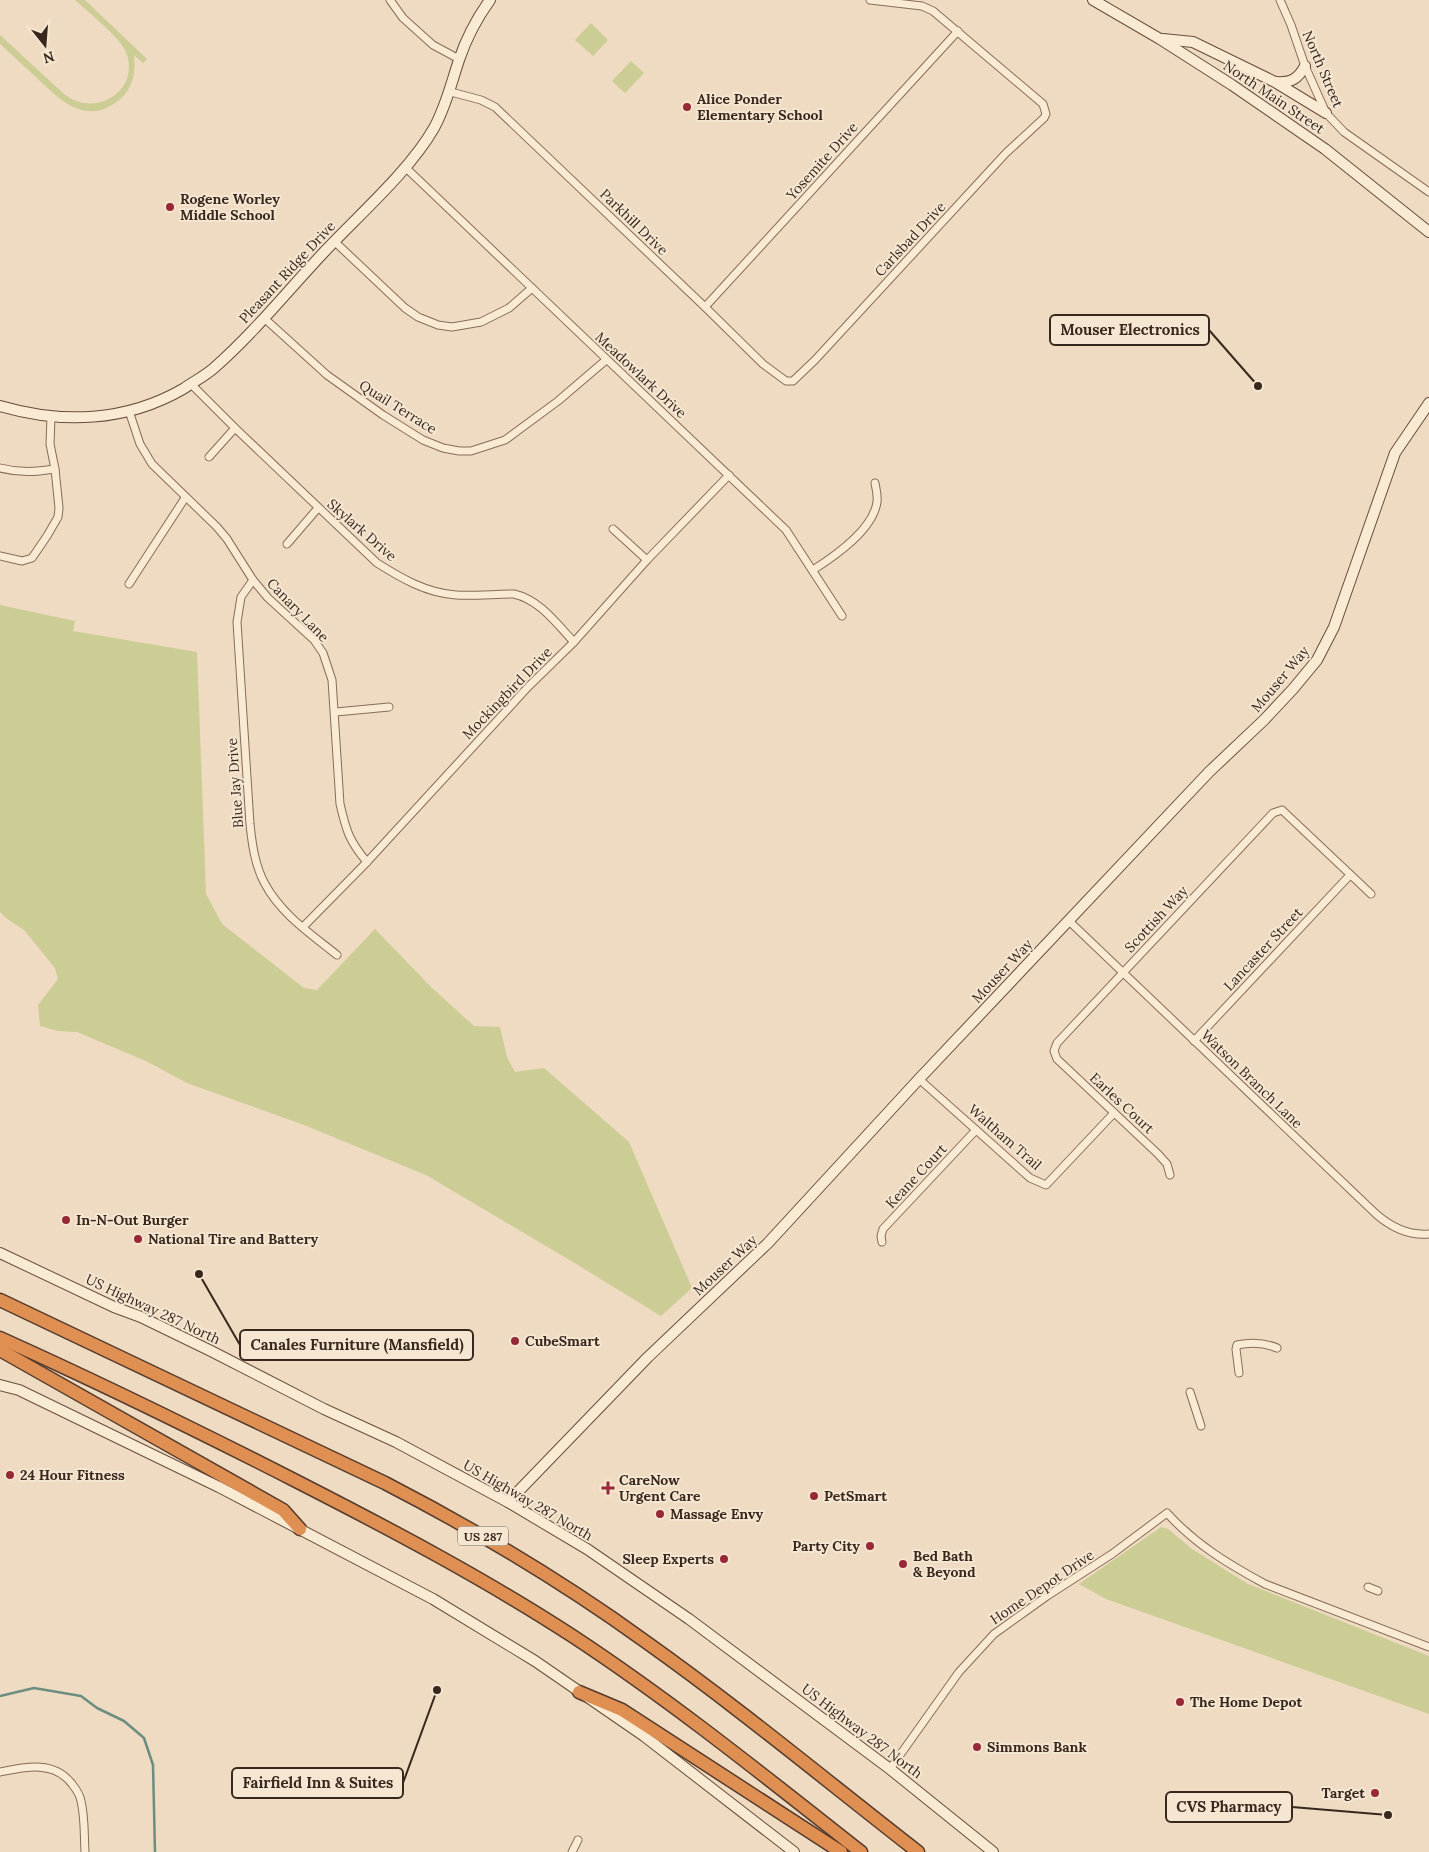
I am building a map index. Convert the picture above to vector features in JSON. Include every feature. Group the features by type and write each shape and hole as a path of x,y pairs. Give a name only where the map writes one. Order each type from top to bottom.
{"highway":[{"name":"US 287","path":"0,1300 385,1483 488,1539 563,1585 646,1641 918,1852"},
{"name":"US 287","path":"0,1338 100,1382 227,1445 372,1519 500,1591 636,1678 861,1852"},
{"path":"0,1350 283,1510 300,1529"},
{"path":"579,1692 622,1710 841,1852"}],"main road":[{"name":"Pleasant Ridge Drive","path":"0,406 24,413 51,417 109,416 164,399 213,369 264,318 405,167 434,128 450,92 459,59 478,16 490,0"},
{"name":"North Main Street","path":"1093,0 1160,38 1325,149 1429,232"},
{"path":"1160,38 1193,42 1275,82 1326,113"},
{"path":"1275,82 1294,80 1300,76 1305,66"},
{"name":"Mouser Way","path":"508,1502 648,1357 768,1243 919,1079 1209,772 1264,720 1316,660 1334,627 1395,453 1429,403"},
{"name":"US Highway 287 North","path":"0,1252 114,1307 142,1317 185,1338 324,1409 396,1442 508,1502 587,1550 689,1619 890,1769 993,1852"},
{"path":"0,1385 19,1390 219,1487 433,1599 535,1661 644,1736 794,1852"}],"street":[{"path":"390,0 403,18 433,46 459,59"},
{"path":"870,0 922,6 933,11 958,32"},
{"name":"North Street","path":"1280,0 1305,66 1326,113 1344,132 1429,192"},
{"name":"Carlsbad Drive","path":"793,381 815,360 1006,153 1046,114 1043,104 958,32"},
{"name":"Yosemite Drive","path":"705,308 958,32"},
{"name":"Parkhill Drive","path":"450,92 481,100 495,107 763,364 786,381 793,381"},
{"name":"Meadowlark Drive","path":"405,167 786,530 842,616"},
{"path":"334,241 405,308 418,317 438,325 452,327 481,322 509,308 532,288"},
{"name":"Quail Terrace","path":"264,318 326,375 383,415 423,440 443,448 459,451 471,451 505,440 558,401 606,360"},
{"name":"Skylark Drive","path":"191,384 377,563 400,578 429,590 455,595 514,594 521,596 544,609 574,642"},
{"name":"Canary Lane","path":"129,411 140,444 152,464 217,527 227,539 253,580 268,598 314,640 324,654 332,678 336,712 340,804 352,845 367,862"},
{"path":"0,556 22,561 32,558 58,517 56,469 50,444 51,417"},
{"path":"209,457 235,428"},
{"path":"0,468 33,473 56,469"},
{"name":"Mockingbird Drive","path":"303,927 367,862 528,687 574,642 647,560 729,475"},
{"path":"813,570 848,544 874,513 877,503 875,483"},
{"path":"129,584 185,498"},
{"path":"287,544 318,508"},
{"path":"613,529 647,560"},
{"name":"Blue Jay Drive","path":"253,580 240,596 237,622 250,824 254,852 264,884 280,906 337,955"},
{"path":"336,712 389,707"},
{"name":"Scottish Way","path":"1054,1051 1057,1042 1270,816 1282,810 1350,875"},
{"path":"1350,875 1371,894"},
{"name":"Lancaster Street","path":"1194,1041 1350,875"},
{"name":"Watson Branch Lane","path":"1069,921 1381,1219 1398,1229 1429,1234"},
{"name":"Earles Court","path":"1054,1051 1057,1059 1163,1159 1170,1176"},
{"name":"Waltham Trail","path":"919,1079 1030,1178 1046,1185 1114,1113"},
{"name":"Keane Court","path":"882,1242 880,1236 883,1229 976,1130"},
{"path":"1239,1373 1237,1345 1248,1342 1266,1344 1277,1348"},
{"path":"1190,1392 1201,1426"},
{"name":"Home Depot Drive","path":"890,1769 959,1672 994,1634 1047,1596 1112,1554 1167,1512 1194,1540 1233,1566 1265,1584 1429,1647"},
{"path":"1368,1587 1378,1591"},
{"path":"0,1772 22,1767 43,1767 56,1770 67,1778 81,1799 85,1852"},
{"path":"572,1852 578,1840"}],"green space":[{"path":"75,0 85,0 147,59 143,63 134,55 134,74 128,91 107,108 96,111 85,111 64,102 0,44 0,35 64,94 76,101 101,102 112,97 121,89 127,79 129,66 126,52 117,39"},
{"path":"591,23 608,40 593,56 575,40"},
{"path":"631,61 644,73 625,93 612,81"},
{"path":"0,605 75,621 73,631 197,652 206,894 222,924 304,988 317,990 375,929 432,988 474,1026 500,1027 507,1057 515,1072 544,1068 629,1142 692,1288 661,1316 426,1175 304,1125 187,1083 146,1061 77,1032 58,1031 40,1026 38,1005 58,979 55,968 24,930 0,912"},
{"path":"1161,1527 1168,1529 1192,1549 1248,1584 1429,1656 1429,1714 1106,1599 1079,1584"}],"waterway":[{"path":"0,1696 34,1688 81,1696 97,1708 124,1721 144,1738 153,1765 155,1852"}],"place":[{"name":"Alice Ponder Elementary School","path":"687,107"},
{"name":"Rogene Worley Middle School","path":"170,207"},
{"name":"Mouser Electronics","path":"1258,386"},
{"name":"In-N-Out Burger","path":"66,1220"},
{"name":"National Tire and Battery","path":"138,1239"},
{"name":"Canales Furniture (Mansfield)","path":"199,1274"},
{"name":"CubeSmart","path":"515,1341"},
{"name":"24 Hour Fitness","path":"10,1475"},
{"name":"CareNow Urgent Care","path":"608,1488"},
{"name":"PetSmart","path":"814,1496"},
{"name":"Massage Envy","path":"660,1514"},
{"name":"Party City","path":"870,1546"},
{"name":"Sleep Experts","path":"724,1559"},
{"name":"Bed Bath & Beyond","path":"903,1564"},
{"name":"Fairfield Inn & Suites","path":"437,1690"},
{"name":"The Home Depot","path":"1180,1702"},
{"name":"Simmons Bank","path":"977,1747"},
{"name":"Target","path":"1375,1793"},
{"name":"CVS Pharmacy","path":"1388,1815"}]}
